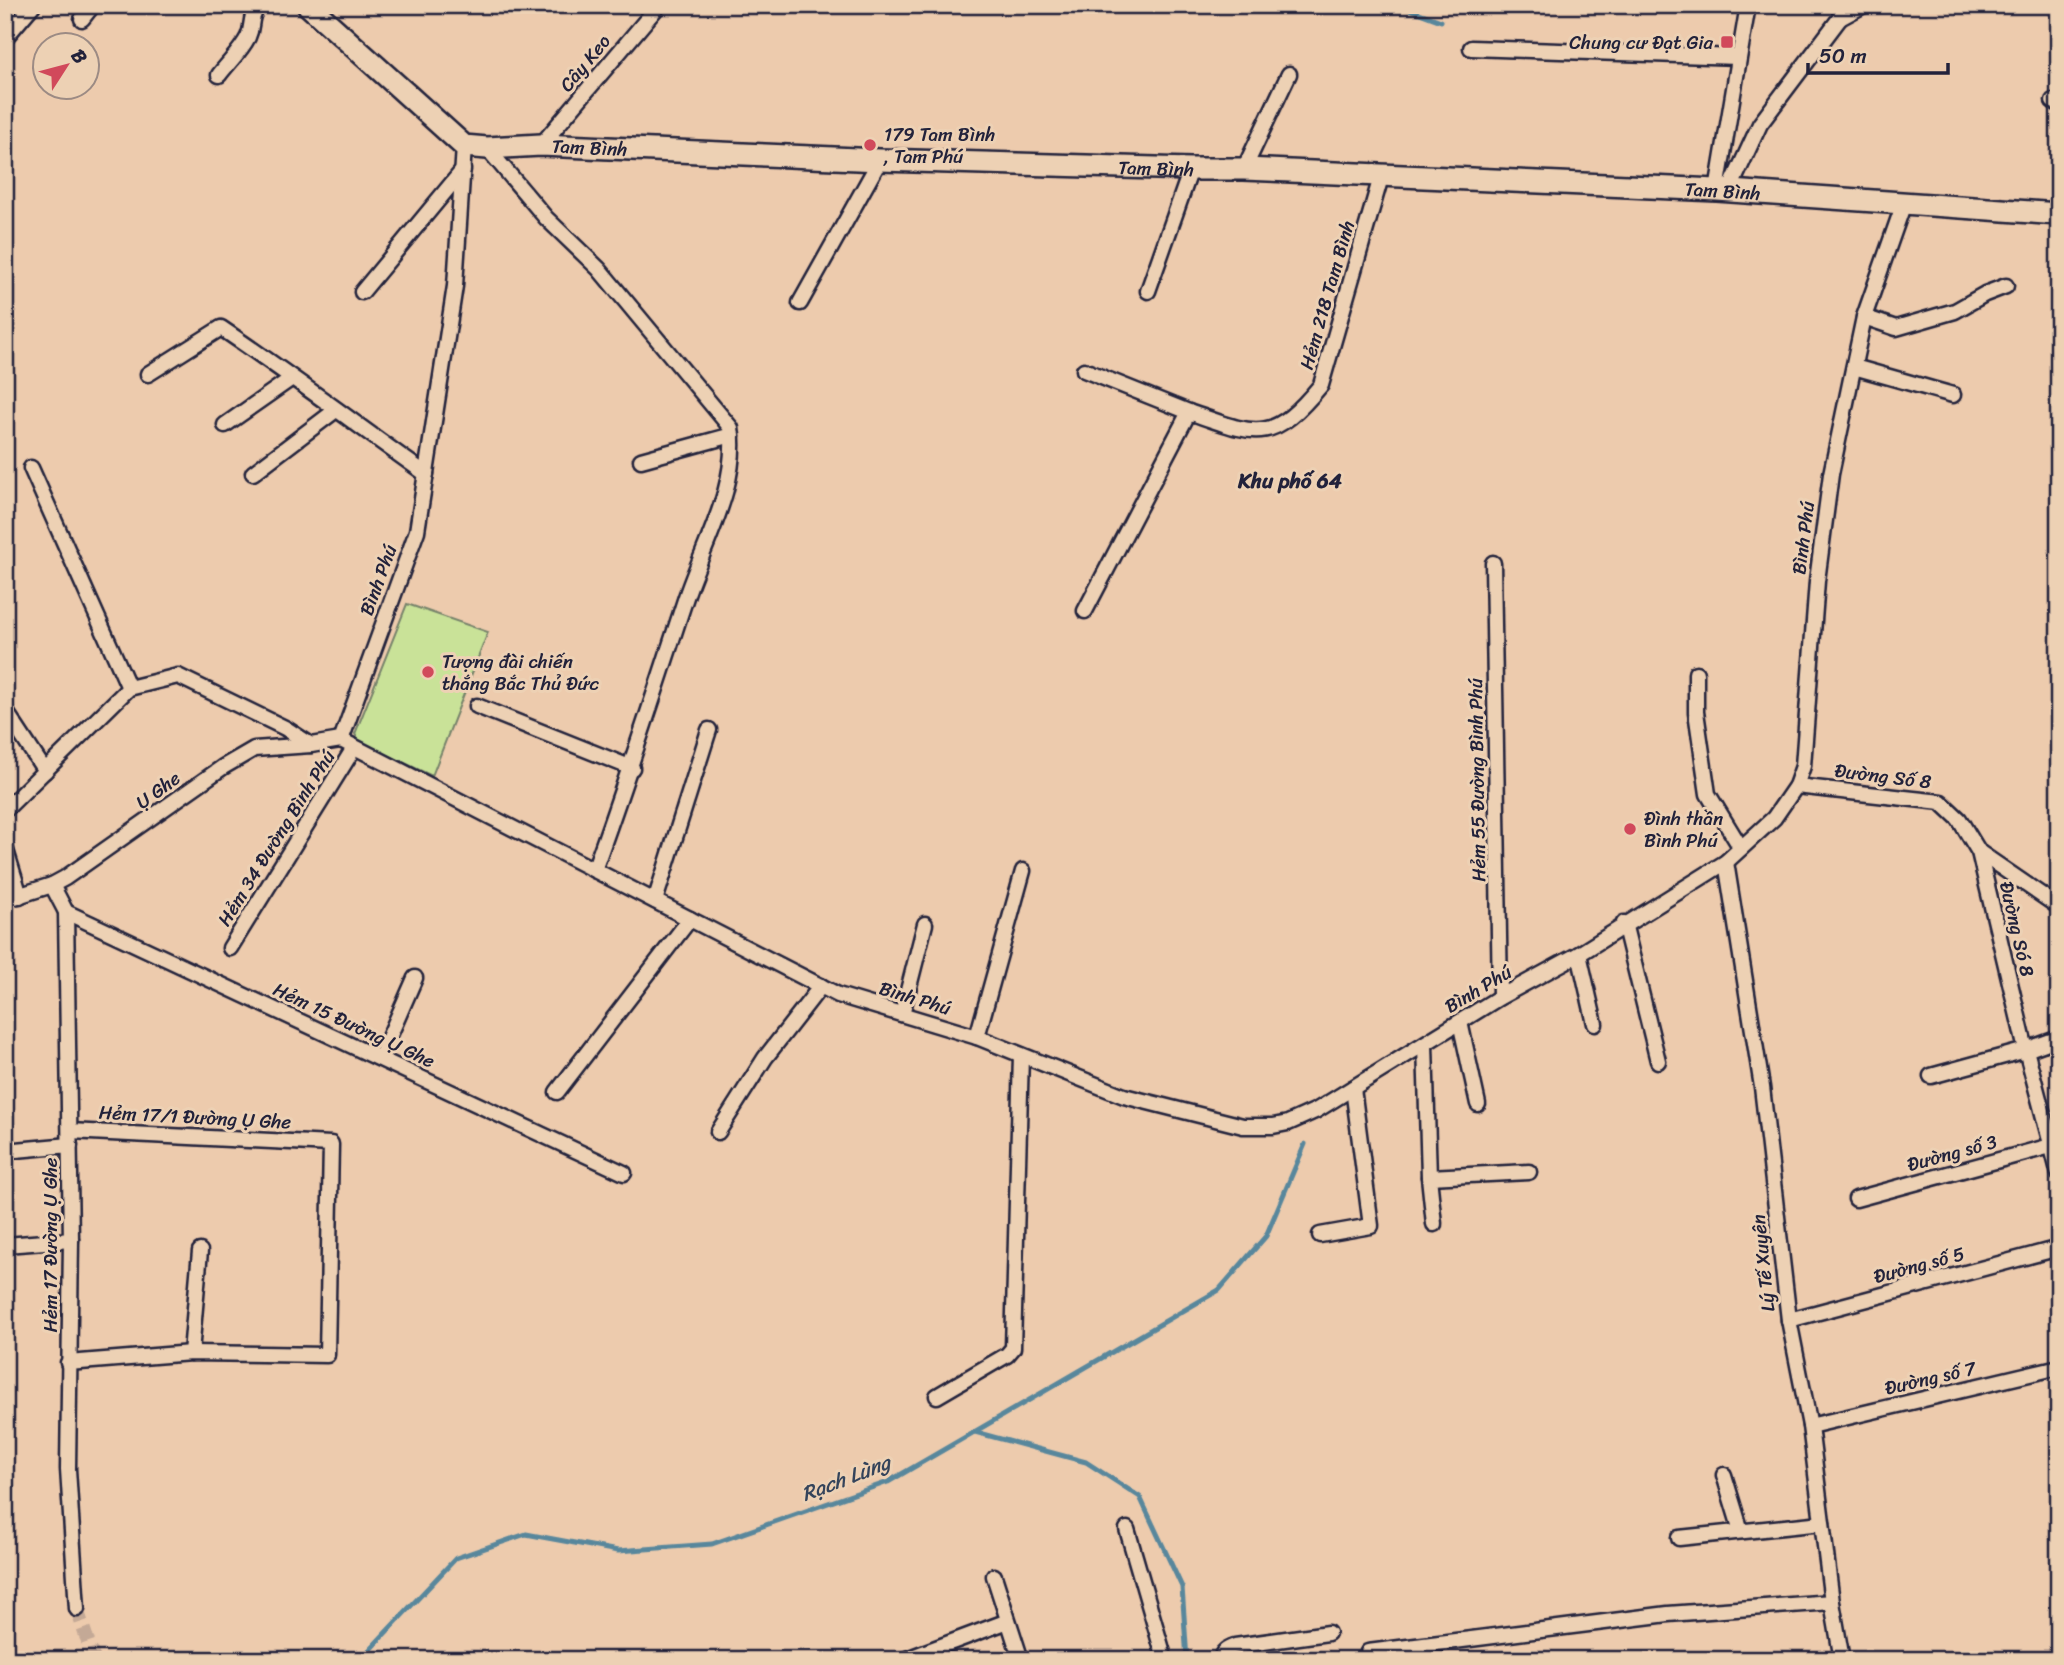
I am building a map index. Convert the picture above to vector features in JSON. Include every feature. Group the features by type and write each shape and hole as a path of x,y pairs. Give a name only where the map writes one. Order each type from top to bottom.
{"main road":[{"path":"308,5 464,146"},
{"name":"Tam Bình","path":"464,146 486,148 541,145 880,160 1244,169 1723,190 2058,212"}],"street":[{"path":"5,38 33,5"},
{"path":"82,19 93,5"},
{"path":"219,75 250,34 251,16 259,5"},
{"name":"Cây Keo","path":"541,145 659,5"},
{"path":"1723,190 1738,57 1748,5"},
{"path":"1723,190 1760,124 1841,12 1864,5"},
{"path":"1471,48 1738,57"},
{"path":"1244,169 1289,74"},
{"name":"Bình Phú","path":"464,146 455,286 417,531 348,744 838,995 977,1037 1124,1096 1243,1126 1288,1123 1317,1110 1726,862 1774,818 1796,786 1803,766 1817,581 1831,474 1864,317 1904,203"},
{"path":"486,148 546,218 607,279 727,419 732,435 729,481 687,594 632,768 594,870"},
{"path":"800,303 880,160"},
{"path":"1148,291 1191,169"},
{"path":"362,292 463,170"},
{"name":"Hẻm 218 Tam Bình","path":"1084,370 1244,431 1269,430 1299,411 1321,385 1381,177"},
{"path":"1864,317 1896,328 1955,311 2006,286"},
{"path":"148,374 221,328 313,390 336,410 426,474"},
{"path":"1854,367 1953,395"},
{"path":"225,425 292,378"},
{"path":"253,473 336,410"},
{"path":"1085,611 1189,412"},
{"path":"640,460 732,435"},
{"path":"31,468 129,688"},
{"name":"Hẻm 55 Đường Bình Phú","path":"1493,563 1500,997"},
{"path":"1696,673 1696,712 1708,794 1741,848"},
{"path":"5,810 129,688 178,676 285,728 311,745"},
{"path":"477,706 632,768"},
{"path":"5,710 46,771"},
{"path":"655,901 709,730"},
{"name":"Ụ Ghe","path":"12,898 52,885 92,860 223,767 254,749 348,744"},
{"name":"Hẻm 34 Đường Bình Phú","path":"230,948 348,744"},
{"name":"Đường Số 8","path":"1796,786 1941,803 1959,819"},
{"name":"Đường Só 8","path":"1959,819 1979,852 2026,1050 2055,1144 2059,1174"},
{"path":"5,847 12,898"},
{"path":"1979,852 2059,907"},
{"name":"Lý Tế Xuyên","path":"1726,862 1762,1087 1788,1320 1810,1426 1842,1660"},
{"path":"977,1037 1023,871"},
{"name":"Hẻm 17 Đường Ụ Ghe","path":"52,885 66,912 71,1240 68,1469 77,1609"},
{"name":"Hẻm 15 Đường Ụ Ghe","path":"66,912 624,1172"},
{"path":"557,1092 690,919"},
{"path":"1624,923 1658,1061"},
{"path":"902,1014 925,924"},
{"path":"1578,954 1595,1024"},
{"path":"380,1058 415,978"},
{"path":"718,1132 765,1058 821,986"},
{"path":"1460,1023 1478,1104"},
{"path":"1931,1076 2026,1050 2059,1038"},
{"path":"1425,1045 1429,1177 1434,1224"},
{"path":"937,1396 1007,1355 1013,1348 1021,1055"},
{"path":"1320,1236 1371,1226 1353,1088"},
{"name":"Hẻm 17/1 Đường Ụ Ghe","path":"5,1151 70,1138 331,1144 327,1355 191,1353"},
{"name":"Đường số 3","path":"1856,1199 2055,1144"},
{"path":"1429,1177 1529,1172"},
{"path":"5,1245 71,1240"},
{"name":"Đường số 5","path":"1788,1320 2059,1248"},
{"path":"68,1363 191,1353 200,1251"},
{"name":"Đường số 7","path":"1810,1426 2059,1367"},
{"path":"1724,1475 1741,1531"},
{"path":"1679,1538 1822,1523"},
{"path":"1127,1529 1165,1660"},
{"path":"993,1576 1021,1660"},
{"path":"1368,1653 1668,1614 1832,1602"},
{"path":"904,1660 1008,1621"},
{"path":"1221,1660 1222,1653 1235,1646 1328,1633"}],"green space":[{"path":"407,604 488,632 432,776 359,741 355,734"}],"waterway":[{"path":"1398,5 1441,21"},
{"name":"Rạch Lùng","path":"360,1660 456,1558 526,1534 618,1551 712,1544 888,1482 1219,1290 1266,1236 1305,1144"},
{"path":"975,1432 1086,1462 1140,1497 1182,1587 1187,1660"}],"tunnel":[{"path":"77,1609 94,1660"}],"place":[{"name":"Chung cư Đạt Gia","path":"1727,42"},
{"name":"179 Tam Bình , Tam Phú","path":"870,145"},
{"name":"Tượng đài chiến thắng Bắc Thủ Đức","path":"428,672"},
{"name":"Đình thần Bình Phú","path":"1630,829"}],"district":[{"name":"Khu phố 64","path":"1290,481"}]}
